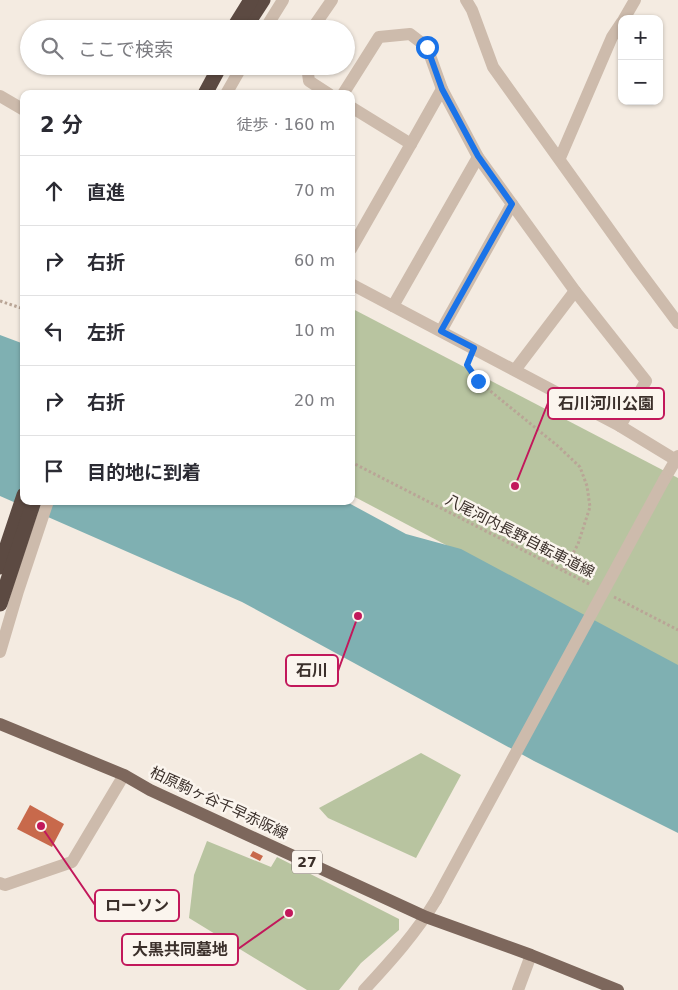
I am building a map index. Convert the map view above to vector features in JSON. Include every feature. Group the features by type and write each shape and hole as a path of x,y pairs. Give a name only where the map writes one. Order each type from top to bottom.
{"highway":[{"path":"239,20 251,0"},
{"path":"250,20 263,0"},
{"path":"195,90 204,75"},
{"path":"207,90 217,75"},
{"path":"0,567 21,505"},
{"path":"0,604 33,505"}],"main road":[{"name":"柏原駒ヶ谷千早赤阪線","path":"0,724 124,775 150,790 426,917 531,955 618,990"}],"street":[{"path":"243,20 251,0"},
{"path":"271,20 283,0"},
{"path":"318,20 332,0"},
{"path":"466,0 472,10 493,66 678,323"},
{"path":"626,15 635,0"},
{"path":"560,158 612,37 618,28"},
{"path":"346,90 379,37 410,34 427,47 442,89 478,156 575,291 646,381 620,426"},
{"path":"214,90 219,75"},
{"path":"228,90 237,75"},
{"path":"308,75 308,81 323,90"},
{"path":"355,242 442,89"},
{"path":"0,96 20,108"},
{"path":"355,109 411,144"},
{"path":"393,306 478,156"},
{"path":"441,331 512,204"},
{"path":"355,286 620,426 676,463 664,480 426,917 394,957 364,990"},
{"path":"515,370 575,291"},
{"path":"0,652 47,505"},
{"path":"0,883 5,885 72,862 124,775"},
{"path":"518,990 531,955"}],"path":[{"path":"0,301 20,308"},
{"path":"474,348 467,365 478,381 559,447 580,467 587,486 590,507 578,544 564,570"},
{"name":"八尾河内長野自転車道線","path":"355,464 599,589"},
{"name":"八尾河内長野自転車道線","path":"608,594 678,630"}],"green space":[{"path":"355,310 678,478 678,667 355,497"},
{"path":"421,753 461,775 416,858 328,818 319,808"},
{"path":"207,841 271,867 277,857 399,919 399,930 361,963 339,990 307,990 189,918 194,875"}],"water":[{"path":"0,335 20,342 20,505 0,496"},
{"path":"21,505 352,505 406,534 461,549 678,665 678,833 534,761 242,602"}],"building":[{"path":"30,805 64,824 52,847 17,829"},
{"path":"253,851 263,856 260,861 250,856"}],"place":[{"name":"石川河川公園","path":"515,486"},
{"name":"石川","path":"358,616"},
{"name":"ローソン","path":"41,826"},
{"name":"大黒共同墓地","path":"289,913"}],"route":[{"path":"427,47 442,89 478,156 512,204 441,331 474,348 467,365 478,381"}]}
